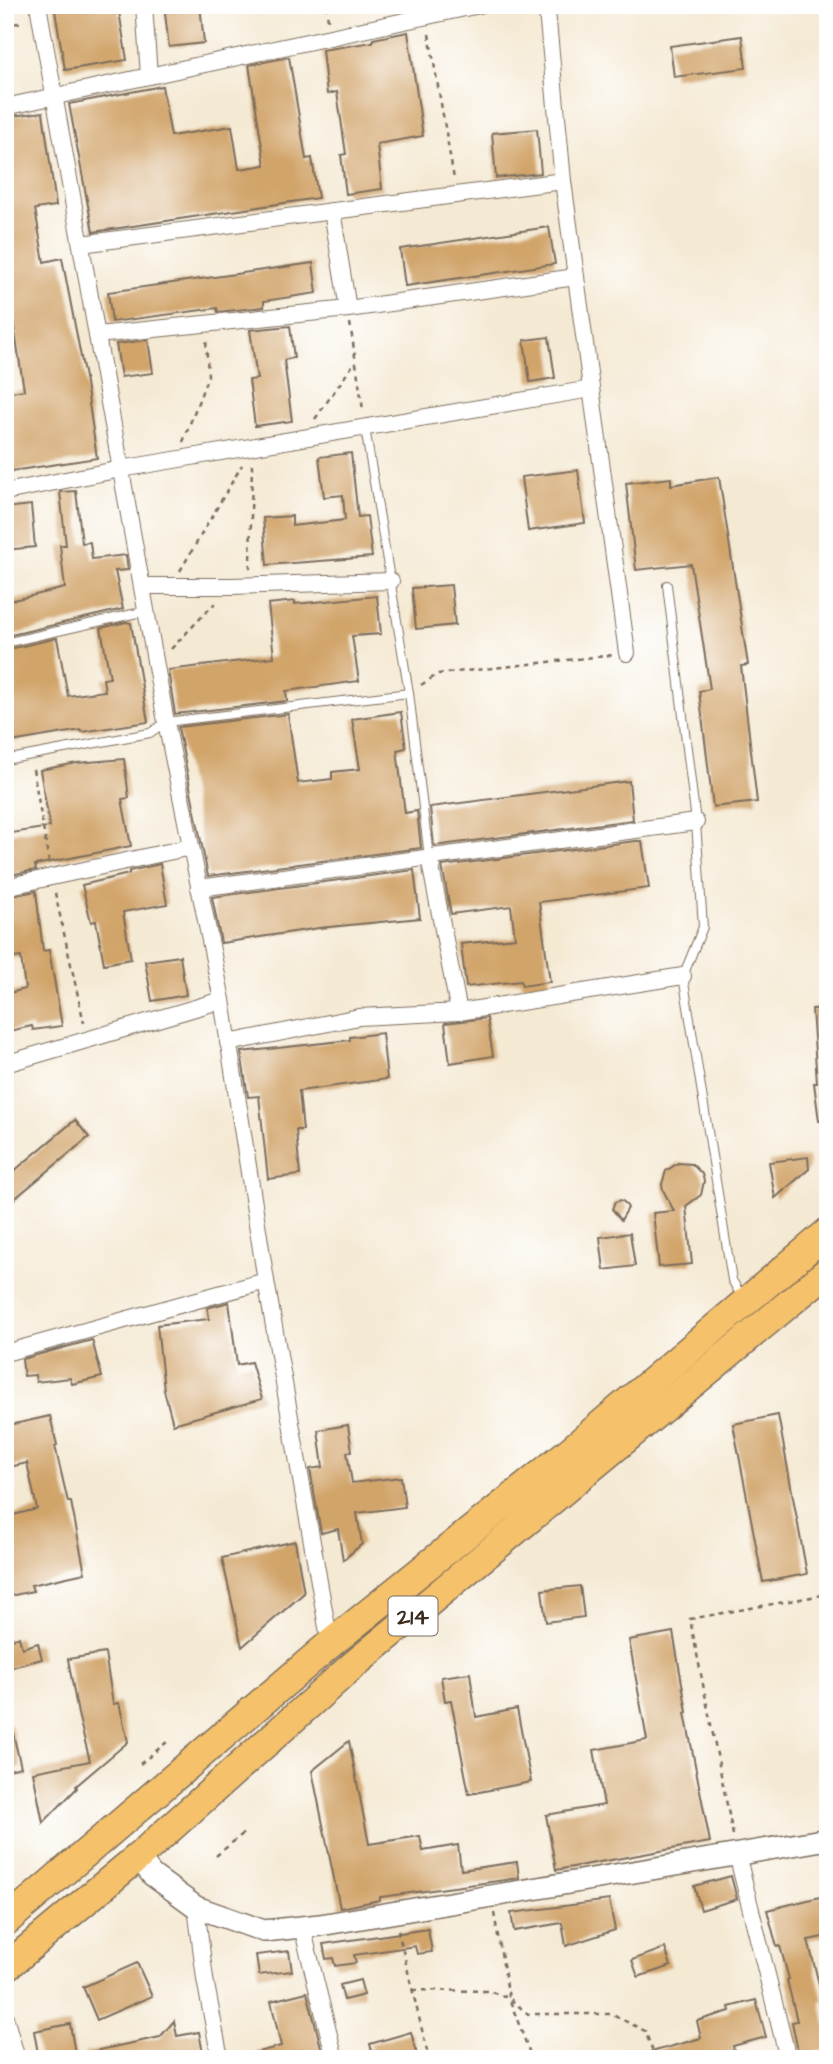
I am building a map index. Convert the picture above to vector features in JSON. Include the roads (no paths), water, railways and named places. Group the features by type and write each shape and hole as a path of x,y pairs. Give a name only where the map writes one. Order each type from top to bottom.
{"highway":[{"name":"214","path":"5,1922 330,1644 571,1450 828,1232"},
{"name":"214","path":"5,1968 138,1857 351,1667 828,1271"},
{"path":"140,1807 163,1834"},
{"path":"92,1848 116,1875"}],"street":[{"path":"38,5 166,722 222,1000 266,1281 330,1644"},
{"path":"144,5 149,76"},
{"path":"5,107 426,16 448,8 480,5"},
{"path":"541,5 547,11 563,181 627,653"},
{"path":"81,244 563,181"},
{"path":"332,211 348,309"},
{"path":"97,335 348,309 576,277"},
{"path":"5,492 121,469 591,389"},
{"path":"142,586 391,581"},
{"path":"199,888 696,822"},
{"path":"5,887 191,847"},
{"path":"429,857 459,1012"},
{"path":"228,1043 359,1017 459,1012 683,976"},
{"path":"5,1063 222,1000"},
{"path":"5,1353 266,1281"},
{"path":"138,1857 152,1875 196,1907 264,1931 394,1913 828,1839"},
{"path":"737,1854 788,2059"},
{"path":"196,1907 205,1979 220,2059"},
{"path":"302,1927 335,2059"},
{"path":"5,2017 17,2059"}],"lane":[{"path":"365,428 409,693 429,857"},
{"path":"667,585 696,822 702,927 683,976 732,1280 746,1302"},
{"path":"5,643 146,611"},
{"path":"5,760 150,733 166,722 409,693"}]}
